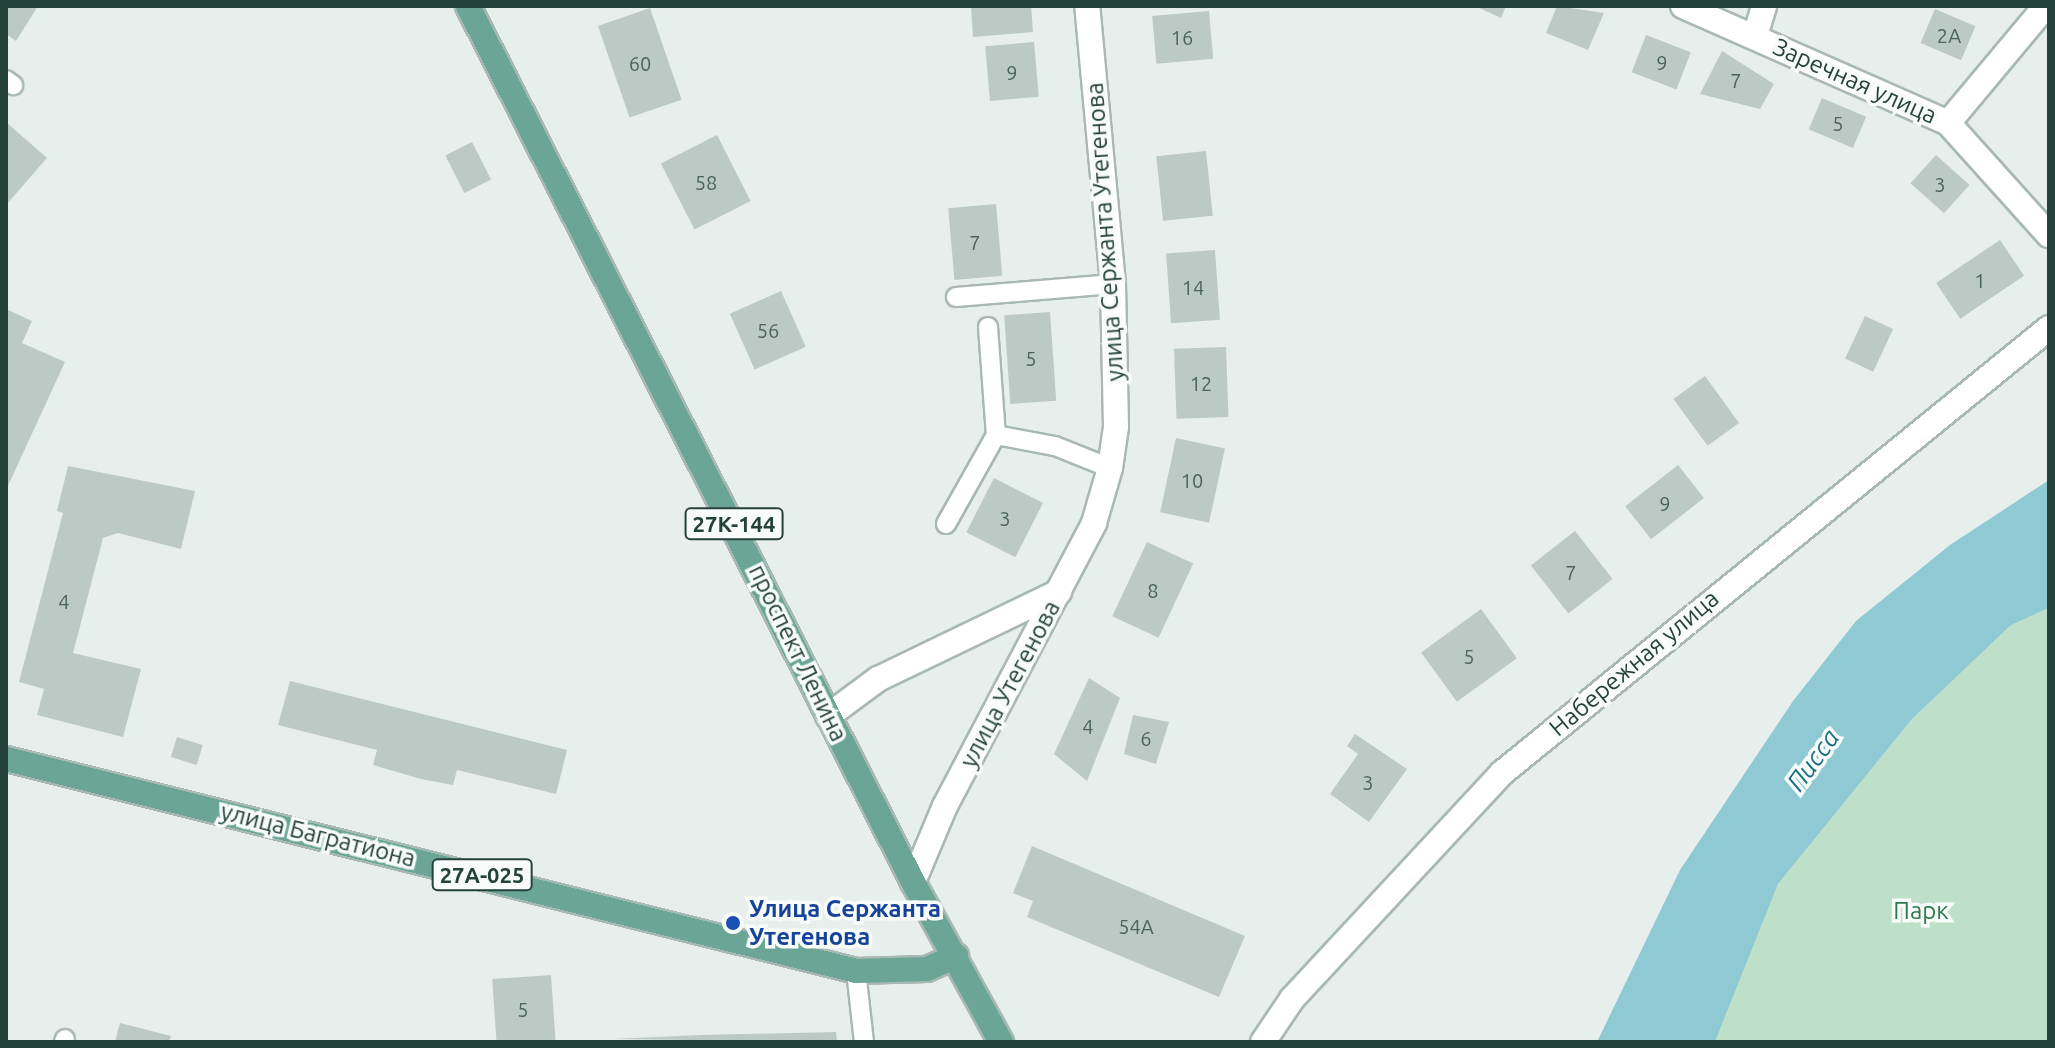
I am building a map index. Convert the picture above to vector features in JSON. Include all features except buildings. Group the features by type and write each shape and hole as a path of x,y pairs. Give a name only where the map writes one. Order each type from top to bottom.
{"main road":[{"name":"проспект Ленина","path":"468,6 913,882 1001,1042"},
{"name":"улица Багратиона","path":"6,759 856,971 927,969 956,956"}],"street":[{"name":"улица Сержанта Утегенова","path":"1059,592 1094,523 1110,468 1116,427 1113,284 1087,6"},
{"name":"Заречная улица","path":"1683,6 1948,123 2049,235"},
{"name":"Заречная улица","path":"1755,36 1764,6"},
{"path":"1948,123 2046,6"},
{"name":"Набережная улица","path":"1263,1042 1292,999 1502,773 2049,328"},
{"name":"улица Утегенова","path":"828,716 878,679 1059,592"},
{"name":"улица Утегенова","path":"913,882 945,806 1059,592"}],"lane":[{"path":"956,297 1113,284"},
{"path":"946,524 996,435 988,327"},
{"path":"996,435 1055,446 1110,468"},
{"path":"856,971 864,1042"}],"green space":[{"name":"Парк","path":"2049,608 2049,1042 1715,1042 1778,884 1912,719 2011,625"}],"water":[{"name":"Писса","path":"2049,480 2049,608 2011,625 1912,719 1778,884 1715,1042 1597,1042 1680,870 1793,701 1856,621 1950,545"}],"place":[{"name":"Улица Сержанта Утегенова","path":"733,923"}]}
